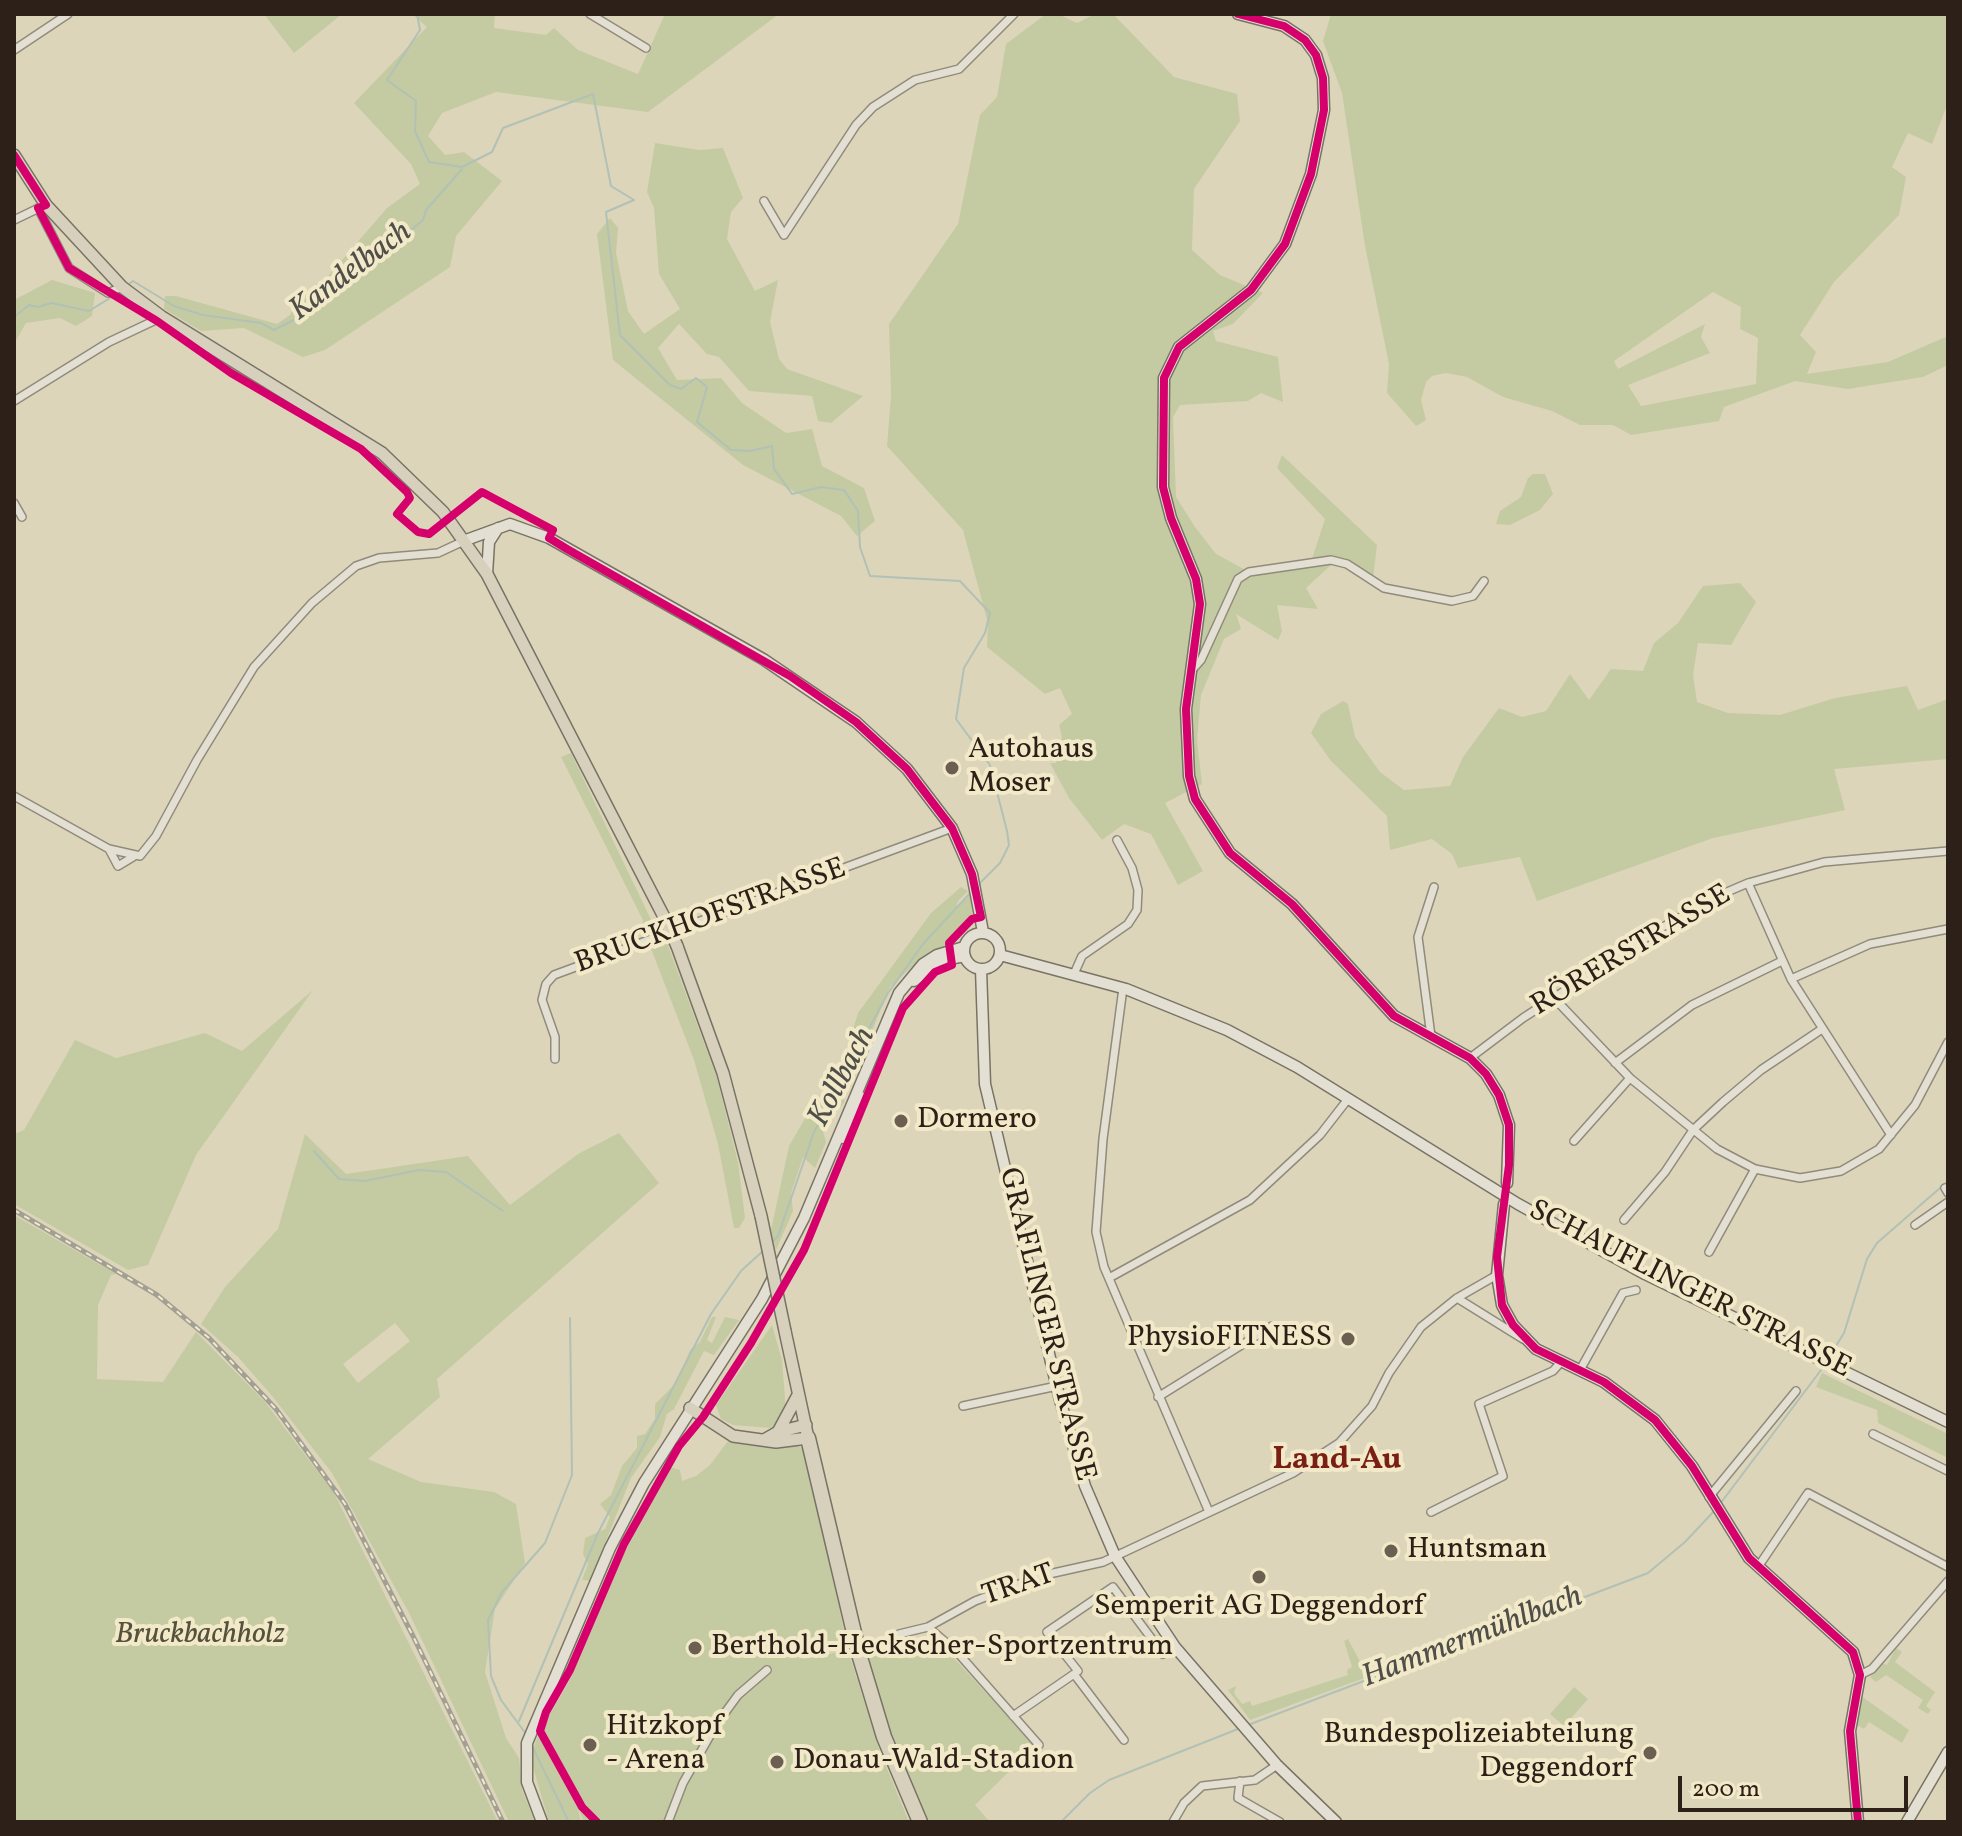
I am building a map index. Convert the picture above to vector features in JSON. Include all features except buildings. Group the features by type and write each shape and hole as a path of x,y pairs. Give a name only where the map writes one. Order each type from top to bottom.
{"highway":[{"path":"807,1431 859,1654 884,1737 920,1822"}],"main road":[{"path":"14,155 42,207 122,287 162,317 382,453 428,496 466,540 487,574 677,946 723,1073 761,1216 807,1431"},
{"path":"778,1432 798,1394"},
{"path":"690,1408 733,1436 764,1440 807,1431"},
{"path":"764,1440 778,1432 807,1431"}],"street":[{"path":"14,50 68,14"},
{"path":"590,14 646,48"},
{"path":"764,201 784,235 856,125 873,107 915,80 959,69 1014,14"},
{"path":"1238,14 1284,26 1305,40 1316,55 1323,78 1324,110 1311,174 1285,244 1251,290 1179,347 1164,378 1163,487 1171,518 1199,590 1193,669 1186,709 1189,776 1195,799 1230,853 1292,904 1394,1016 1470,1058 1486,1074 1507,1112 1507,1183"},
{"path":"14,220 42,207 69,268 108,293 122,287"},
{"path":"14,401 109,342 162,317"},
{"path":"14,503 22,517"},
{"path":"487,574 489,542 499,526"},
{"path":"109,849 118,866 140,856 155,838 197,760 254,667 312,603 356,566 379,558 438,553 499,526 524,527 549,538 802,683 856,722 922,786 952,828 974,879 983,932"},
{"path":"1193,669 1201,660 1238,579 1249,572 1331,560 1347,564 1384,588 1452,601 1473,596 1484,581"},
{"path":"14,796 109,849 133,857"},
{"name":"BRUCKHOFSTRASSE","path":"555,1059 555,1037 542,1000 546,984 554,975 952,828"},
{"path":"1074,974 1082,956 1128,924 1137,910 1138,890 1132,868 1117,840"},
{"name":"RÖRERSTRASSE","path":"1470,1058 1554,998 1693,909 1748,883 1824,862 1948,851"},
{"path":"1748,883 1791,979 1891,1135"},
{"path":"1431,1036 1418,937 1434,887"},
{"path":"1791,979 1870,944 1948,929"},
{"path":"983,932 996,939 1000,955 993,965 981,969 970,965 964,952 971,936 983,932"},
{"path":"542,1822 524,1768 527,1743 610,1548 644,1483 762,1299 835,1149 899,993 923,964 950,949 964,952"},
{"name":"SCHAUFLINGER STRASSE","path":"1000,955 1123,988 1227,1030 1348,1099 1499,1193 1645,1274 1948,1422"},
{"path":"1615,1063 1692,1005 1782,961"},
{"name":"GRAFLINGER STRASSE","path":"981,969 985,1084 1057,1386 1085,1486 1115,1556 1175,1647 1248,1734 1336,1822"},
{"path":"1123,988 1095,1206 1096,1232 1109,1278 1209,1512"},
{"path":"1554,998 1630,1078 1717,1149 1755,1169 1800,1178 1821,1177 1861,1162 1891,1135 1915,1105 1948,1042"},
{"path":"1624,1220 1665,1172 1693,1130 1761,1070 1822,1029"},
{"path":"1574,1141 1630,1078"},
{"path":"1109,1278 1250,1200 1320,1135 1348,1099"},
{"path":"1709,1252 1755,1169"},
{"path":"1915,1225 1948,1202"},
{"path":"1504,1204 1497,1275 1502,1305 1524,1340"},
{"path":"1115,1556 1293,1473 1339,1443 1372,1406 1389,1373 1421,1327 1457,1298 1497,1275"},
{"path":"1580,1370 1623,1293 1636,1290"},
{"path":"1457,1298 1561,1362 1632,1400 1655,1420 1684,1455 1741,1548 1853,1652 1860,1675 1850,1731 1858,1822"},
{"path":"1158,1397 1272,1326"},
{"path":"1431,1512 1503,1476 1479,1404 1553,1371 1561,1362"},
{"path":"963,1406 1057,1386"},
{"path":"1713,1504 1796,1391"},
{"path":"1873,1434 1948,1471"},
{"path":"1758,1567 1808,1493 1948,1567"},
{"name":"TRAT","path":"899,1634 928,1627 953,1611 1027,1581 1115,1556"},
{"path":"1860,1675 1872,1669 1948,1581"},
{"name":"TRAT","path":"1078,1671 1047,1632 1113,1587 1163,1654 1175,1647"},
{"path":"928,1627 958,1653 1039,1745"},
{"path":"668,1822 683,1783 716,1725 738,1695 767,1670"},
{"path":"1013,1716 1074,1674 1124,1740"},
{"path":"1907,1822 1948,1752"},
{"path":"1173,1822 1184,1803 1202,1786 1255,1780 1277,1765"},
{"path":"1240,1781 1238,1798 1280,1822"}],"green space":[{"path":"264,14 342,14 294,53"},
{"path":"412,14 495,14 494,28 546,35 554,28 578,50 638,74 665,14 779,14 648,112 496,92 442,113 428,136 445,155 464,152 502,181 456,236 450,267 325,350 303,357 244,328 201,331 164,309 165,296 176,296 277,324 290,315 300,297 330,274 387,208 420,184 411,164 354,103 427,27"},
{"path":"1046,14 1058,14 1077,23 1095,14 1113,14 1174,77 1237,94 1240,121 1194,189 1192,250 1220,275 1263,293 1233,324 1213,331 1216,341 1278,357 1283,402 1261,393 1248,401 1180,405 1173,417 1176,497 1216,554 1249,572 1310,565 1325,519 1277,468 1282,455 1377,545 1373,579 1344,565 1332,564 1306,588 1318,609 1277,605 1282,631 1278,640 1236,614 1241,629 1224,639 1201,695 1197,740 1202,784 1165,803 1203,871 1178,885 1151,834 1124,824 1102,840 1069,798 1050,763 1056,763 1062,737 1059,725 1072,714 1060,688 1045,694 987,647 988,623 963,530 887,446 891,396 889,324 958,224 980,115 997,97 1006,44"},
{"path":"1331,14 1948,14 1948,103 1932,144 1908,133 1892,167 1906,177 1899,215 1834,282 1800,335 1816,352 1807,374 1888,362 1948,336 1948,365 1923,377 1848,389 1795,381 1724,407 1719,421 1631,435 1613,425 1580,425 1552,411 1503,397 1467,377 1446,373 1432,376 1426,382 1421,400 1426,420 1416,426 1387,393 1389,364 1365,246 1342,93 1323,41","holes":["1713,292 1741,307 1740,329 1758,338 1756,384 1641,406 1628,385 1710,353 1701,337 1705,324 1618,369 1614,361"]},
{"path":"655,143 699,150 723,148 743,198 731,212 727,239 755,291 778,280 770,322 779,359 787,369 863,396 831,423 818,421 812,396 749,391 719,357 707,354 679,324 658,348 677,380 721,378 742,403 786,433 812,429 822,466 864,488 875,521 857,536 841,516 743,465 613,360 597,234 610,218 618,228 616,253 628,311 644,334 680,309 659,274 654,208 647,192"},
{"path":"52,280 95,293 92,316 76,326 60,318 26,323 14,344 14,300"},
{"path":"1533,474 1545,474 1553,494 1540,510 1510,525 1496,524 1500,511 1521,497 1528,478"},
{"path":"1740,583 1756,602 1731,645 1698,643 1693,675 1697,702 1728,713 1780,715 1835,698 1907,686 1918,710 1948,699 1948,759 1834,769 1845,810 1713,838 1537,901 1520,857 1458,868 1452,854 1432,839 1390,850 1387,816 1331,761 1311,733 1321,714 1343,701 1348,704 1355,737 1380,772 1404,790 1450,786 1463,757 1499,708 1522,717 1546,711 1570,674 1589,700 1611,669 1643,671 1654,643 1678,623 1703,586"},
{"path":"571,753 655,928 642,937 643,920 561,757"},
{"path":"961,887 968,891 958,901 956,908 970,895 972,914 947,946 925,955 890,987 856,1070 846,1079 844,1103 822,1128 826,1142 815,1168 803,1157 791,1193 793,1211 776,1250 771,1230 789,1146 817,1098 833,1080 834,1068 843,1062 858,1013 931,913"},
{"path":"666,940 717,1078 738,1162 745,1218 739,1228 734,1228 718,1144 694,1060 650,946"},
{"path":"313,990 196,1155 148,1265 128,1270 14,1204 14,1134 24,1130 75,1040 116,1058 205,1033 242,1051"},
{"path":"619,1133 659,1183 437,1379 440,1397 368,1459 421,1482 494,1492 516,1504 525,1563 495,1609 485,1672 506,1738 519,1758 522,1790 535,1822 509,1822 409,1613 332,1473 238,1357 201,1324 225,1287 278,1229 305,1134 346,1174 468,1156 510,1205 578,1154","holes":["395,1323 410,1341 358,1383 343,1364"]},
{"name":"Bruckbachholz","path":"14,1215 116,1274 111,1275 98,1305 97,1379 163,1382 196,1332 265,1402 334,1493 498,1822 14,1822"},
{"path":"712,1317 716,1317 707,1340 712,1343 725,1317 739,1320 714,1355 704,1351 674,1409 667,1414 660,1437 631,1478 590,1581 582,1580 588,1564 583,1554 585,1538 605,1529 610,1517 600,1504 611,1495 622,1466 637,1448 637,1436 645,1434 655,1419 655,1404 676,1383 690,1350 700,1342"},
{"path":"772,1325 782,1360 786,1412 783,1420 771,1428 733,1425 721,1419 716,1405"},
{"path":"1822,1373 1948,1434 1948,1458 1878,1423 1877,1410 1816,1387"},
{"name":"Berthold-Heckscher-Sportzentrum","path":"728,1441 746,1444 792,1443 804,1449 846,1639 807,1648 803,1659 848,1650 879,1749 909,1822 584,1822 578,1808 581,1822 549,1822 530,1757 538,1736 557,1766 540,1731 569,1681 584,1635 667,1466 680,1470 682,1481 696,1476 710,1465"},
{"path":"1488,1627 1492,1631 1250,1720 1228,1690 1236,1686 1234,1693 1242,1704 1250,1701 1252,1706 1348,1675 1347,1670 1352,1667 1344,1641 1348,1639 1365,1671"},
{"path":"928,1640 952,1656 1035,1746 975,1805 990,1822 928,1822 894,1748 863,1648 903,1642 907,1649"},
{"path":"1896,1648 1902,1652 1895,1662 1935,1692 1926,1706 1931,1710 1928,1714 1918,1708 1923,1700 1886,1675 1876,1682 1870,1677 1882,1663 1887,1665"},
{"path":"1574,1687 1588,1699 1564,1726 1550,1714"},
{"path":"1861,1696 1909,1730 1902,1743 1869,1722 1864,1729 1857,1725"}],"waterway":[{"name":"Kollbach","path":"417,14 420,30 387,80 416,101 415,131 429,162 462,167 492,152 503,128 593,94 611,186 634,200 606,212 620,335 670,385 681,389 696,378 707,387 697,422 731,450 750,451 772,446 774,469 792,494 821,487 844,490 858,511 860,547 870,576 960,581 990,613 985,633 964,668 956,719 990,765 1009,845 1000,863 979,884"},
{"name":"Kandelbach","path":"129,284 133,281 174,306 203,315 261,323 274,330 309,312 365,271 386,244 405,235 423,220 426,210 462,169"},
{"name":"Kandelbach","path":"14,317 29,305 38,307 51,303 89,311 110,298"},
{"name":"Kollbach","path":"771,1243 778,1236 814,1132 888,993 923,944 972,891"},
{"path":"314,1151 339,1179 365,1181 419,1170 446,1172 503,1211"},
{"name":"Hammermühlbach","path":"1831,1354 1844,1333 1867,1259 1877,1243 1948,1181"},
{"name":"Kollbach","path":"519,1721 598,1533 711,1314 741,1271 764,1250"},
{"path":"526,1734 501,1700 491,1676 488,1620 502,1592 545,1543 572,1475 570,1318"},
{"name":"Hammermühlbach","path":"1720,1504 1821,1370"},
{"name":"Hammermühlbach","path":"1248,1725 1648,1573 1685,1542 1716,1509"},
{"name":"Hammermühlbach","path":"1061,1822 1090,1793 1109,1780 1238,1729"},
{"name":"Kollbach","path":"532,1746 569,1822"}],"railway":[{"path":"14,1210 157,1295 209,1338 276,1409 345,1504 503,1822"}],"cycle path":[{"path":"1238,14 1284,26 1305,40 1316,55 1323,78 1324,110 1311,174 1285,244 1251,290 1179,347 1164,378 1163,487 1171,518 1196,579 1200,604 1186,709 1189,776 1195,799 1230,853 1292,904 1394,1016 1470,1058 1486,1074 1499,1095 1509,1125 1509,1165 1497,1257 1502,1305 1513,1325 1536,1349 1604,1382 1655,1420 1692,1466 1749,1558 1853,1652 1860,1675 1850,1731 1858,1822"},
{"path":"14,155 46,205 38,208 69,268 157,321 231,373 361,449 407,492 410,498 397,514 418,532 429,534 482,492 553,530 549,538 567,549 790,676 856,722 907,769 952,828 972,874 981,917 972,919 949,943 952,965 935,972 903,1008 804,1250 751,1343 703,1417 679,1446 624,1544 570,1670 546,1712 540,1731 582,1807 597,1822"}],"place":[{"name":"Autohaus Moser","path":"952,768"},
{"name":"Dormero","path":"901,1121"},
{"name":"PhysioFITNESS","path":"1348,1339"},
{"name":"Huntsman","path":"1391,1551"},
{"name":"Semperit AG Deggendorf","path":"1259,1577"},
{"name":"Berthold-Heckscher-Sportzentrum","path":"695,1648"},
{"name":"Hitzkopf - Arena","path":"590,1745"},
{"name":"Bundespolizeiabteilung Deggendorf","path":"1650,1753"},
{"name":"Donau-Wald-Stadion","path":"777,1762"}],"district":[{"name":"Land-Au","path":"1337,1462"}]}
